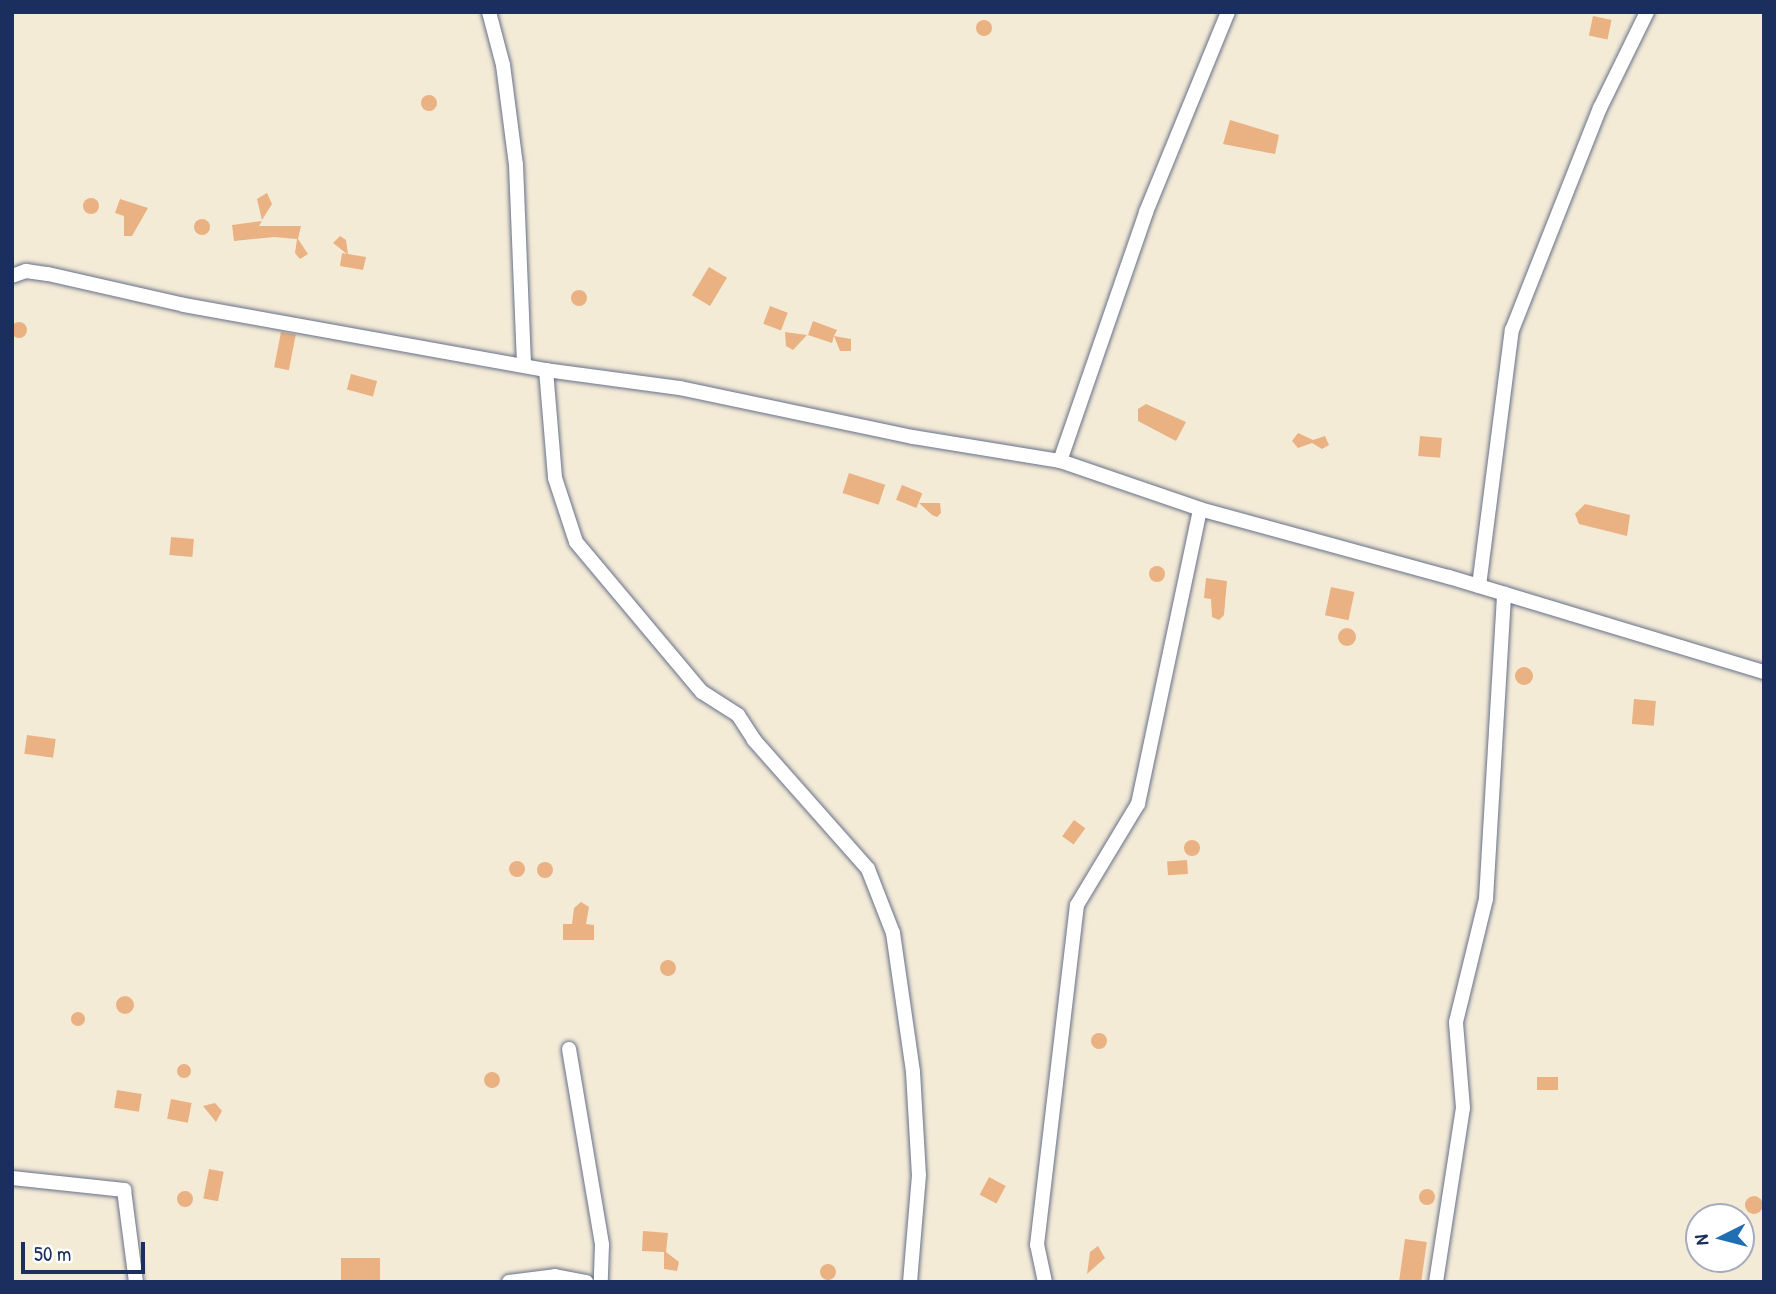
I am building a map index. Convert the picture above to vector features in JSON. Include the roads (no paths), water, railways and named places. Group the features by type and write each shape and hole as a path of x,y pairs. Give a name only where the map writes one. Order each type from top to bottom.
{"street":[{"path":"489,12 503,65 516,164 524,364"},
{"path":"1060,461 1146,212 1228,12"},
{"path":"1479,586 1513,330 1595,120 1647,12"},
{"path":"12,262 19,274 546,370 680,388 913,438 1060,461 1200,509 1479,586 1764,672"},
{"path":"546,370 555,478 576,542 702,692 738,715 869,869 893,933 913,1072 919,1175 910,1282"},
{"path":"1045,1282 1037,1245 1077,905 1138,804 1200,509"},
{"path":"1436,1282 1463,1108 1456,1022 1486,899 1504,594"},
{"path":"569,1049 602,1245 601,1282"},
{"path":"12,1178 124,1190 129,1196 136,1282"},
{"path":"509,1282 555,1276 586,1282"}]}
